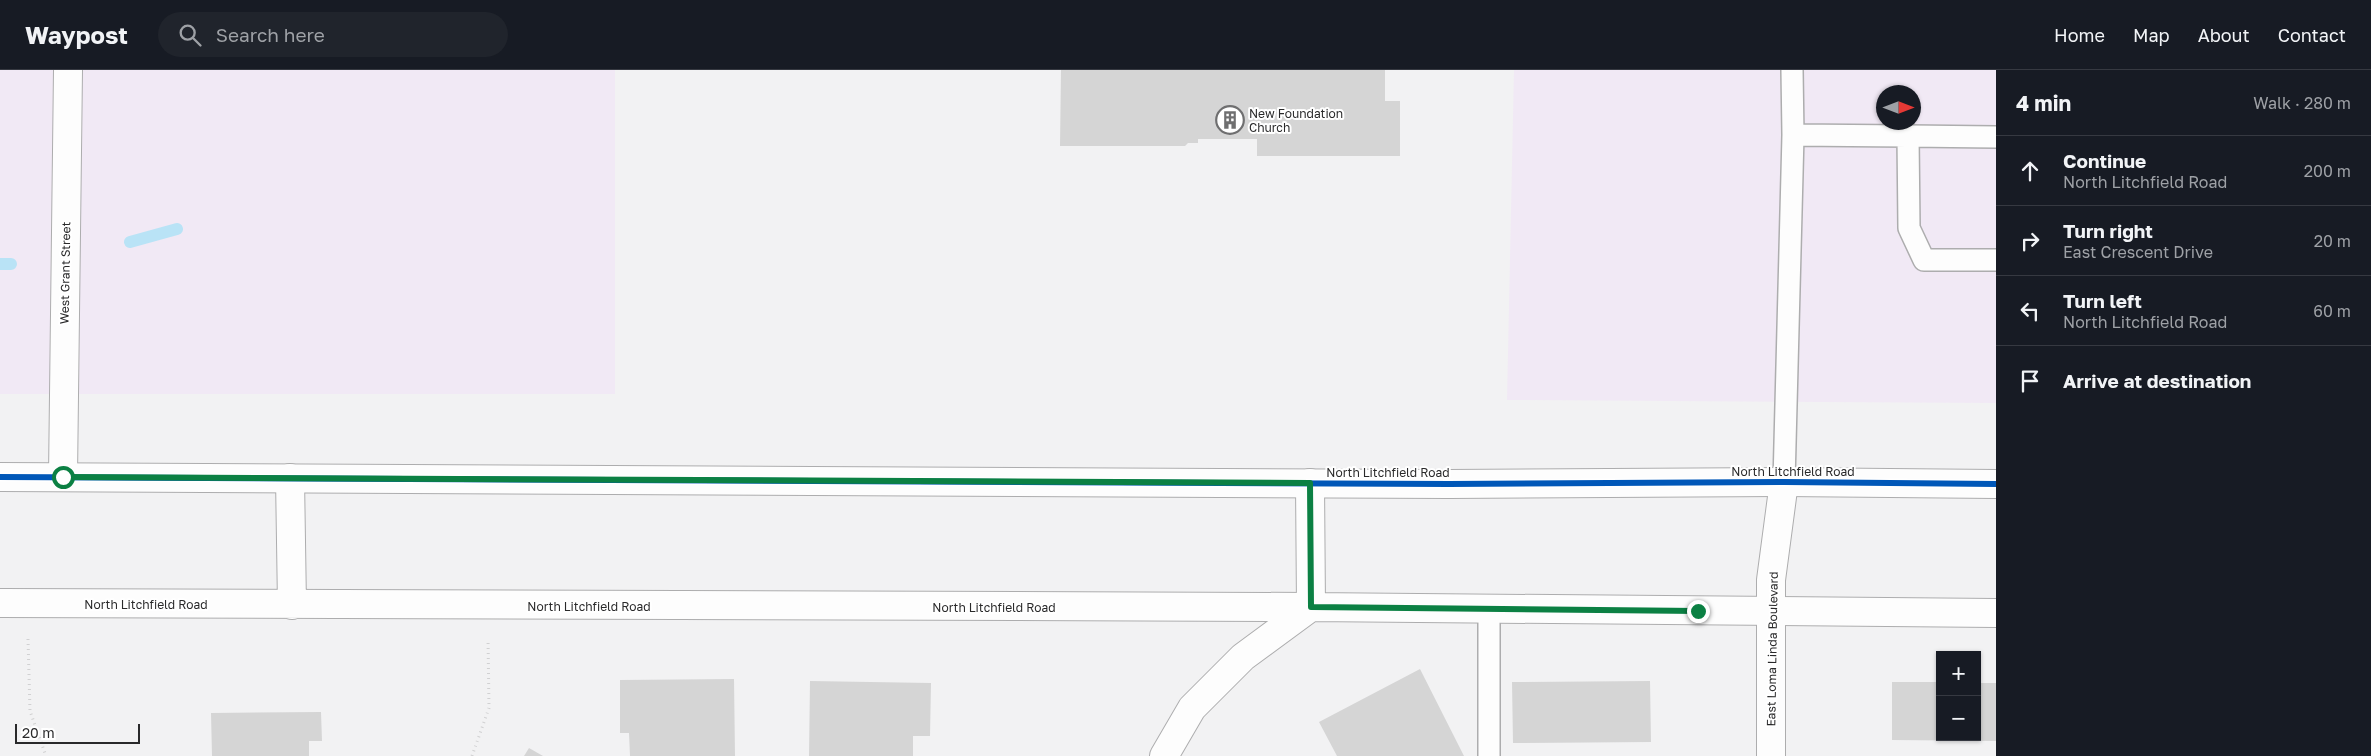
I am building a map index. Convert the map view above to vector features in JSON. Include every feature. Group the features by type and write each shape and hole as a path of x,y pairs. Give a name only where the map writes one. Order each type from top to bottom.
{"street":[{"name":"West Grant Street","path":"63,477 68,70"},
{"name":"North Litchfield Road","path":"0,476 1310,483 1784,482 1996,484"},
{"path":"290,478 292,605"},
{"name":"East Loma Linda Boulevard","path":"1771,756 1771,580 1784,482"},
{"path":"1164,756 1192,708 1243,657 1311,607 1310,483"},
{"name":"North Litchfield Road","path":"0,603 488,606 1311,607 1489,610 1996,612"}],"lane":[{"path":"1784,482 1792,70"},
{"path":"1792,135 1996,137"},
{"path":"1908,136 1909,228 1924,260 1996,260"},
{"path":"1489,610 1489,756"}],"path":[{"path":"27,604 30,711 46,756"},
{"path":"472,756 489,708 488,606"}],"shaded area":[{"path":"0,70 615,70 615,394 0,394"},
{"path":"1514,70 1996,70 1996,403 1507,400"}],"building":[{"name":"New Foundation Church","path":"1061,70 1385,70 1385,101 1400,101 1400,156 1257,156 1257,139 1198,139 1198,143 1188,143 1185,146 1060,146"},
{"path":"1420,669 1464,756 1337,756 1319,722"},
{"path":"734,679 735,756 630,756 629,733 620,733 620,680"},
{"path":"810,681 931,683 930,736 913,736 913,756 809,756"},
{"path":"1650,681 1651,742 1513,743 1512,682"},
{"path":"1892,682 1936,682 1936,740 1892,740"},
{"path":"1981,683 1996,683 1996,741 1981,741"},
{"path":"321,712 322,741 309,741 309,756 212,756 211,713"},
{"path":"529,748 543,756 524,756"}],"waterway":[{"path":"130,242 177,229"},
{"path":"0,264 11,264"}],"cycle path":[{"path":"0,477 1449,484 1784,482 1996,484"}],"place":[{"name":"New Foundation Church","path":"1230,120"}],"route":[{"path":"63,477 1310,483 1311,607 1698,611"}]}
